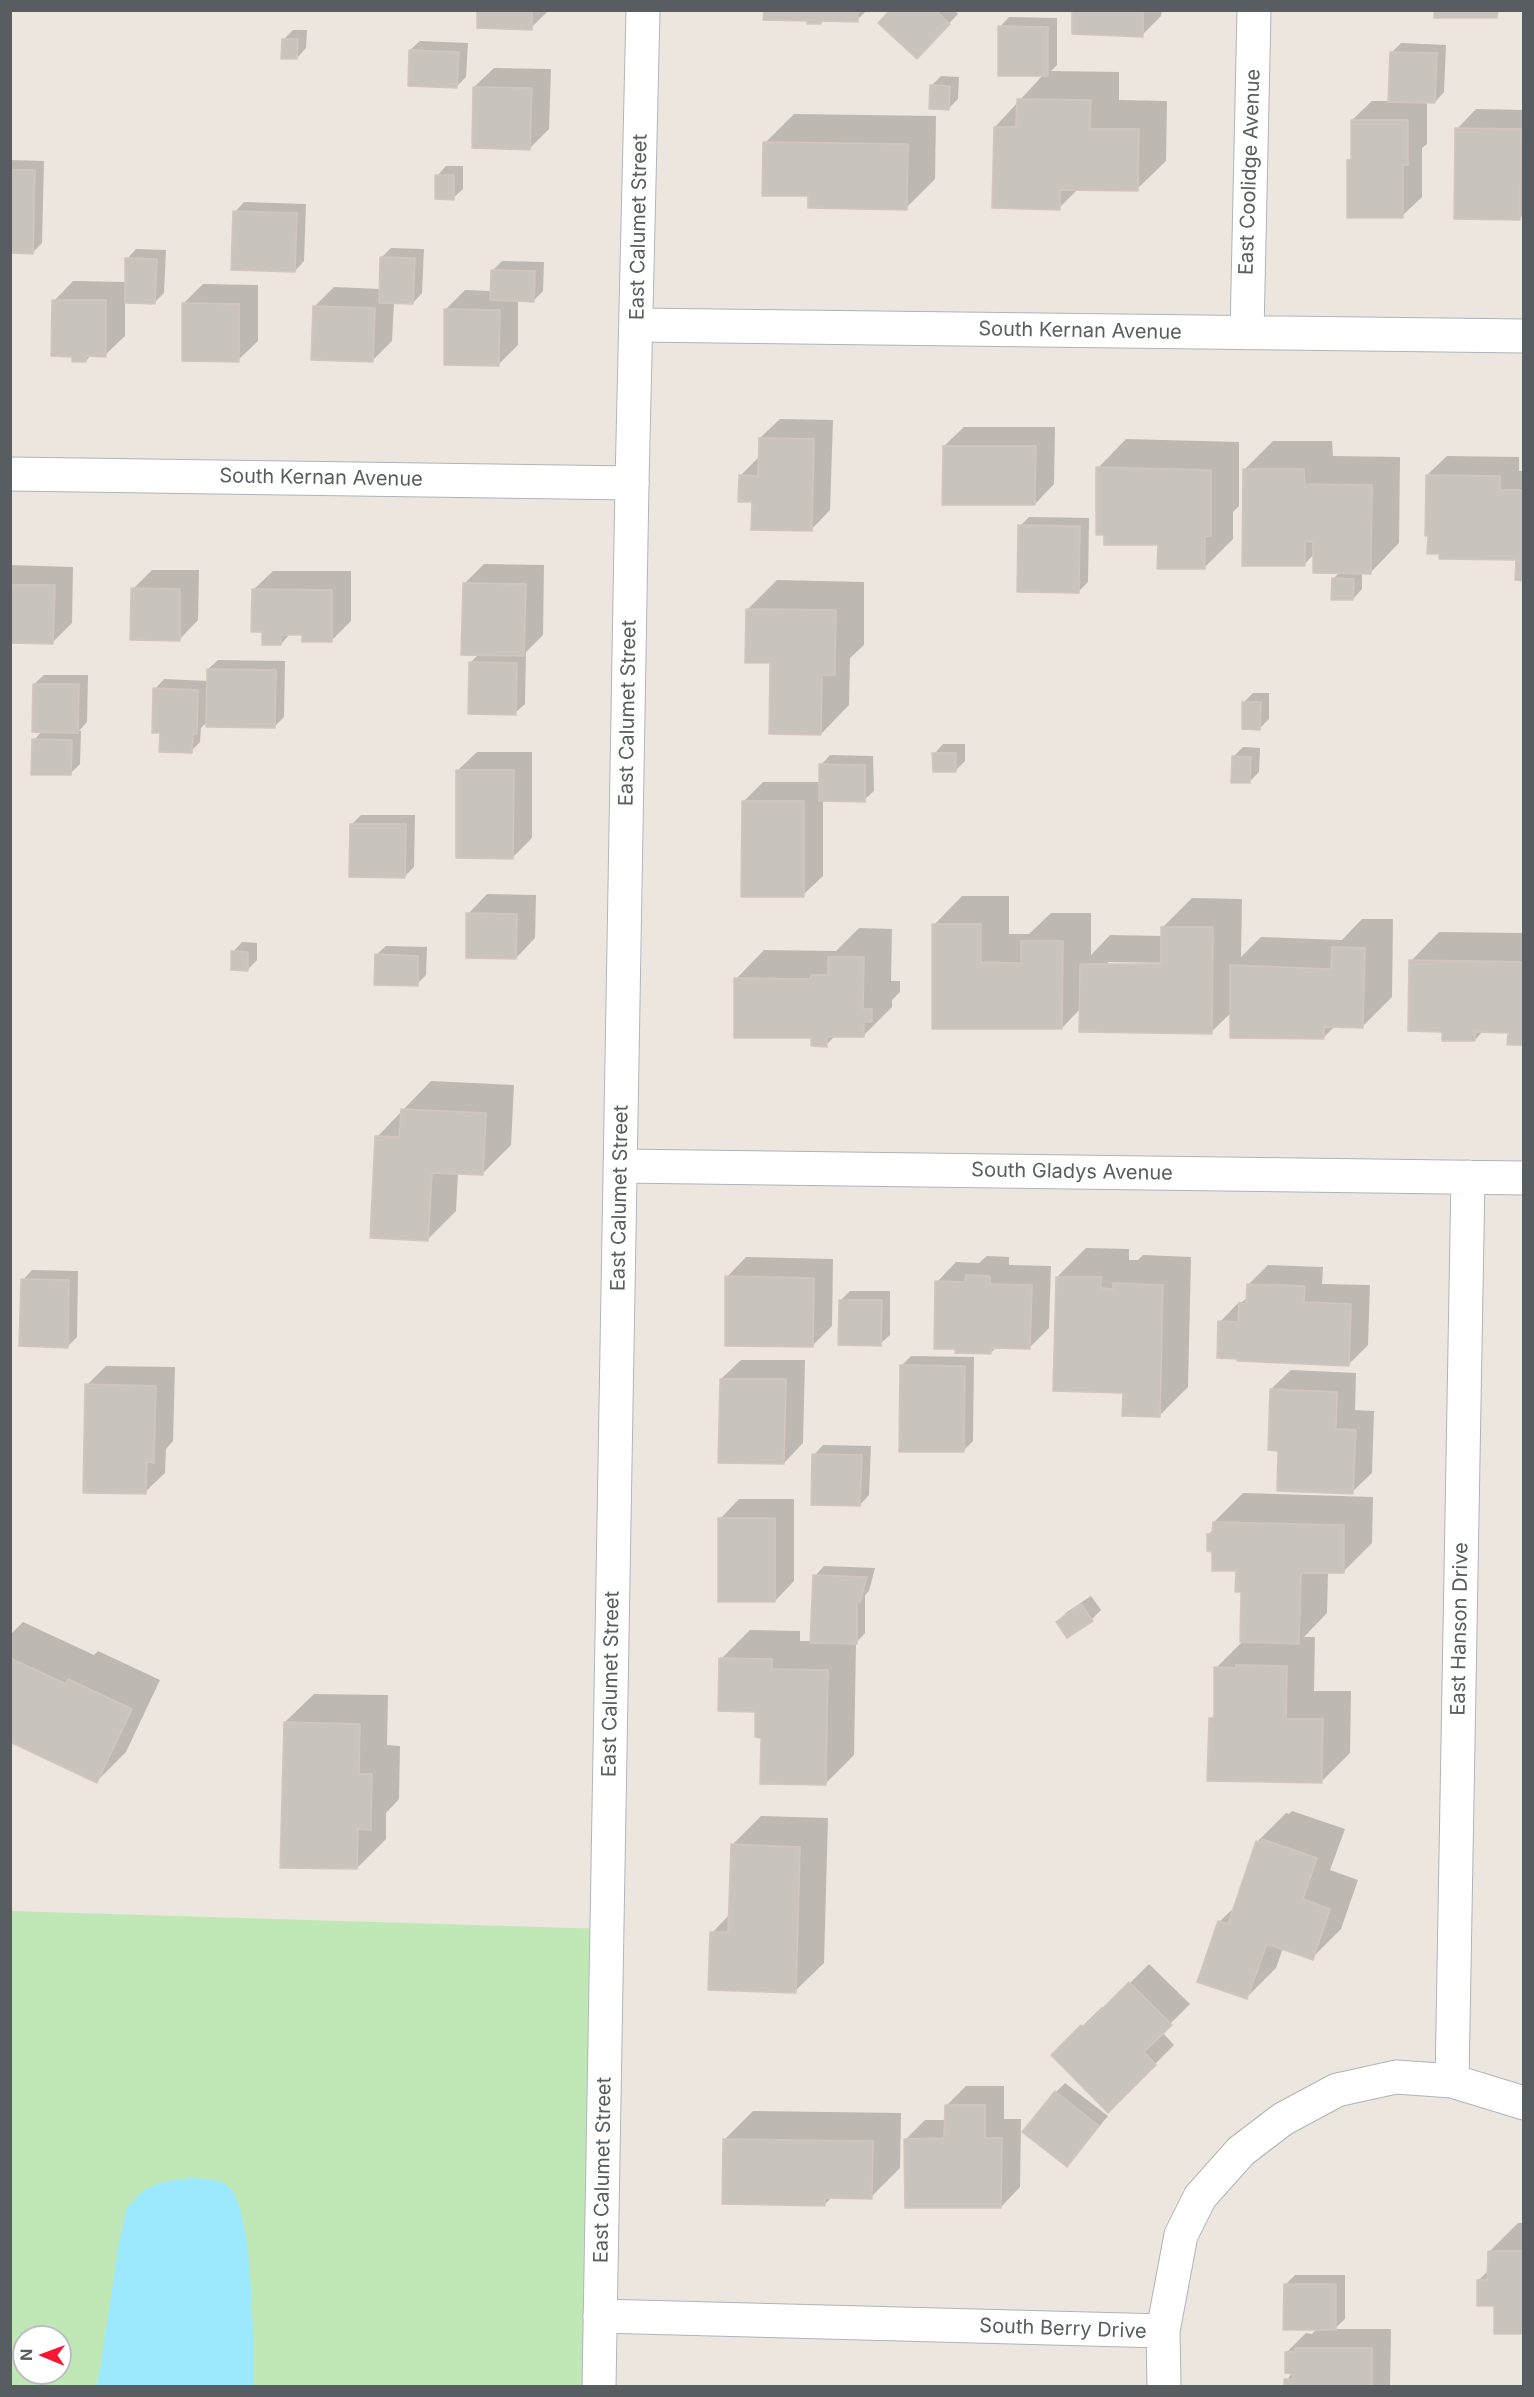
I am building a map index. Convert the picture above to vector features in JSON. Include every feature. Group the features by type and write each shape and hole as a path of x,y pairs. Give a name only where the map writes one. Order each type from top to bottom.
{"street":[{"name":"East Calumet Street","path":"599,2386 632,483 643,10"},
{"name":"East Coolidge Avenue","path":"1246,333 1254,10"},
{"name":"South Kernan Avenue","path":"636,326 1524,336"},
{"name":"South Kernan Avenue","path":"10,474 632,483"},
{"name":"South Gladys Avenue","path":"621,1166 1524,1178"},
{"name":"East Hanson Drive","path":"1452,2081 1468,1177"},
{"name":"South Berry Drive","path":"600,2316 1163,2331 1181,2235 1200,2197 1241,2151 1283,2119 1337,2090 1396,2077 1452,2081 1524,2103"},
{"path":"1163,2331 1164,2386"}],"green space":[{"path":"11,1911 608,1929 599,2386 11,2386"}],"water":[{"path":"190,2178 222,2182 230,2188 238,2202 244,2224 251,2282 254,2386 96,2386 119,2243 127,2208 144,2190 163,2182"}],"building":[{"path":"477,10 532,10 532,30 477,28"},
{"path":"764,10 858,10 858,22 821,21 821,24 807,24 807,21 763,20"},
{"path":"890,10 935,10 950,24 917,59 878,23"},
{"path":"1072,10 1143,10 1143,37 1072,34"},
{"path":"1434,10 1498,10 1497,18 1434,18"},
{"path":"998,26 1048,27 1048,76 998,76"},
{"path":"282,39 298,39 297,59 281,59"},
{"path":"409,50 459,52 457,88 408,86"},
{"path":"1390,52 1437,53 1435,103 1388,102"},
{"path":"930,85 950,86 949,110 929,109"},
{"path":"473,87 532,88 530,150 472,148"},
{"path":"1017,99 1091,100 1090,129 1139,129 1138,191 1060,190 1060,210 992,208 994,127 1016,127"},
{"path":"1351,120 1408,120 1408,165 1403,165 1403,218 1347,218 1347,160 1351,160"},
{"path":"1455,128 1521,129 1520,220 1454,219"},
{"path":"763,142 908,144 907,210 808,208 808,196 762,196"},
{"path":"10,170 35,170 33,254 10,253"},
{"path":"435,175 454,175 454,200 435,199"},
{"path":"233,211 297,213 295,272 231,270"},
{"path":"380,257 415,258 413,304 379,303"},
{"path":"125,258 157,259 155,304 125,303"},
{"path":"491,270 535,271 534,302 490,300"},
{"path":"52,300 106,300 106,357 86,356 86,362 72,362 72,357 51,356"},
{"path":"182,303 239,304 239,362 182,361"},
{"path":"313,306 375,308 373,362 311,360"},
{"path":"444,309 500,310 499,366 444,365"},
{"path":"759,438 814,439 812,531 751,530 752,502 738,502 739,475 758,476"},
{"path":"943,446 1036,446 1035,505 942,505"},
{"path":"1096,467 1211,470 1211,536 1205,536 1205,569 1157,569 1158,545 1104,545 1104,535 1096,535"},
{"path":"1243,469 1304,469 1305,484 1372,485 1371,574 1313,573 1313,542 1305,541 1305,566 1242,566"},
{"path":"1426,475 1500,476 1500,490 1524,490 1524,581 1515,580 1516,560 1439,559 1439,554 1427,554"},
{"path":"1018,525 1080,526 1079,593 1017,592"},
{"path":"1332,578 1354,579 1353,600 1331,600"},
{"path":"463,583 526,584 524,656 461,655"},
{"path":"10,585 55,585 53,644 10,643"},
{"path":"131,588 180,589 180,641 130,640"},
{"path":"252,589 332,590 332,642 302,642 302,635 281,635 281,645 262,645 262,632 251,632"},
{"path":"746,609 836,610 835,675 822,675 821,735 769,734 770,663 745,663"},
{"path":"469,662 517,663 516,715 468,714"},
{"path":"207,669 276,670 275,728 206,727"},
{"path":"33,684 79,684 78,733 32,732"},
{"path":"153,688 198,690 197,734 193,734 192,753 159,752 160,733 152,733"},
{"path":"1242,702 1261,702 1260,730 1242,729"},
{"path":"32,739 72,740 71,775 31,775"},
{"path":"932,753 956,753 956,772 933,772"},
{"path":"1232,756 1251,757 1250,783 1231,783"},
{"path":"819,764 865,765 865,802 819,801"},
{"path":"456,770 514,770 513,859 456,858"},
{"path":"742,801 804,801 804,897 741,897"},
{"path":"350,824 406,824 405,878 349,877"},
{"path":"466,913 517,914 516,959 466,958"},
{"path":"932,924 981,924 981,962 1021,963 1021,941 1063,941 1062,1029 932,1029"},
{"path":"1161,927 1213,927 1212,1034 1079,1032 1080,964 1161,964"},
{"path":"1332,947 1365,948 1363,1028 1324,1027 1324,1039 1230,1038 1230,965 1331,969"},
{"path":"231,951 248,952 248,971 231,970"},
{"path":"375,954 418,956 418,986 374,985"},
{"path":"828,957 864,957 863,1009 872,1009 872,1022 864,1022 864,1037 827,1037 827,1047 811,1046 811,1038 734,1038 734,978 811,979 811,975 828,975"},
{"path":"1409,960 1524,962 1524,1045 1507,1045 1508,1033 1475,1032 1475,1041 1442,1041 1442,1032 1408,1031"},
{"path":"401,1109 486,1113 483,1175 432,1173 428,1241 370,1238 375,1136 399,1137"},
{"path":"966,1275 990,1276 990,1284 1032,1285 1030,1349 991,1348 991,1354 955,1353 955,1349 934,1349 935,1281 965,1282"},
{"path":"725,1276 814,1278 813,1347 725,1346"},
{"path":"1056,1277 1101,1277 1101,1288 1113,1289 1113,1283 1163,1285 1160,1417 1122,1416 1123,1393 1053,1391"},
{"path":"21,1279 69,1280 68,1348 19,1346"},
{"path":"1247,1284 1305,1286 1304,1302 1351,1304 1349,1366 1217,1358 1218,1321 1238,1322 1239,1303 1246,1304"},
{"path":"839,1300 882,1300 881,1346 838,1345"},
{"path":"900,1365 965,1366 964,1452 899,1452"},
{"path":"720,1379 786,1379 784,1464 718,1463"},
{"path":"85,1384 156,1386 154,1463 147,1462 146,1494 83,1493"},
{"path":"1270,1389 1337,1392 1336,1429 1356,1430 1353,1494 1277,1491 1278,1451 1268,1450"},
{"path":"812,1454 862,1455 860,1506 811,1505"},
{"path":"718,1518 775,1518 775,1602 718,1602"},
{"path":"1213,1522 1344,1525 1344,1573 1301,1573 1299,1644 1240,1642 1241,1592 1235,1592 1236,1571 1212,1571 1212,1552 1207,1551 1207,1534 1212,1534"},
{"path":"813,1575 867,1577 860,1602 857,1602 857,1644 810,1643"},
{"path":"1081,1604 1093,1621 1067,1638 1056,1622"},
{"path":"10,1658 66,1684 68,1679 132,1709 97,1783 10,1742"},
{"path":"719,1658 772,1659 772,1669 828,1670 826,1785 760,1784 761,1738 755,1737 755,1712 718,1711"},
{"path":"1236,1665 1287,1666 1286,1719 1323,1719 1322,1783 1207,1781 1209,1718 1214,1718 1214,1667 1236,1668"},
{"path":"284,1722 360,1724 359,1774 372,1774 371,1830 358,1829 357,1869 280,1868"},
{"path":"1262,1839 1317,1858 1303,1899 1330,1909 1313,1960 1267,1944 1247,1999 1197,1982 1218,1921 1228,1924 1256,1841 1261,1843"},
{"path":"731,1844 800,1847 796,1993 708,1990 710,1932 728,1932"},
{"path":"1129,1982 1172,2025 1144,2052 1156,2065 1108,2113 1051,2055 1081,2025 1084,2027"},
{"path":"1055,2091 1099,2126 1067,2167 1022,2132"},
{"path":"945,2105 985,2105 985,2138 1002,2138 1001,2208 905,2208 904,2139 944,2138"},
{"path":"723,2139 873,2141 872,2199 825,2198 825,2206 722,2204"},
{"path":"1488,2251 1524,2251 1524,2334 1494,2334 1494,2306 1477,2306 1477,2280 1487,2280"},
{"path":"1284,2284 1336,2284 1336,2330 1283,2330"},
{"path":"1295,2348 1372,2348 1372,2386 1284,2386 1284,2379 1293,2379 1293,2374 1285,2373 1285,2352 1295,2352"}]}
